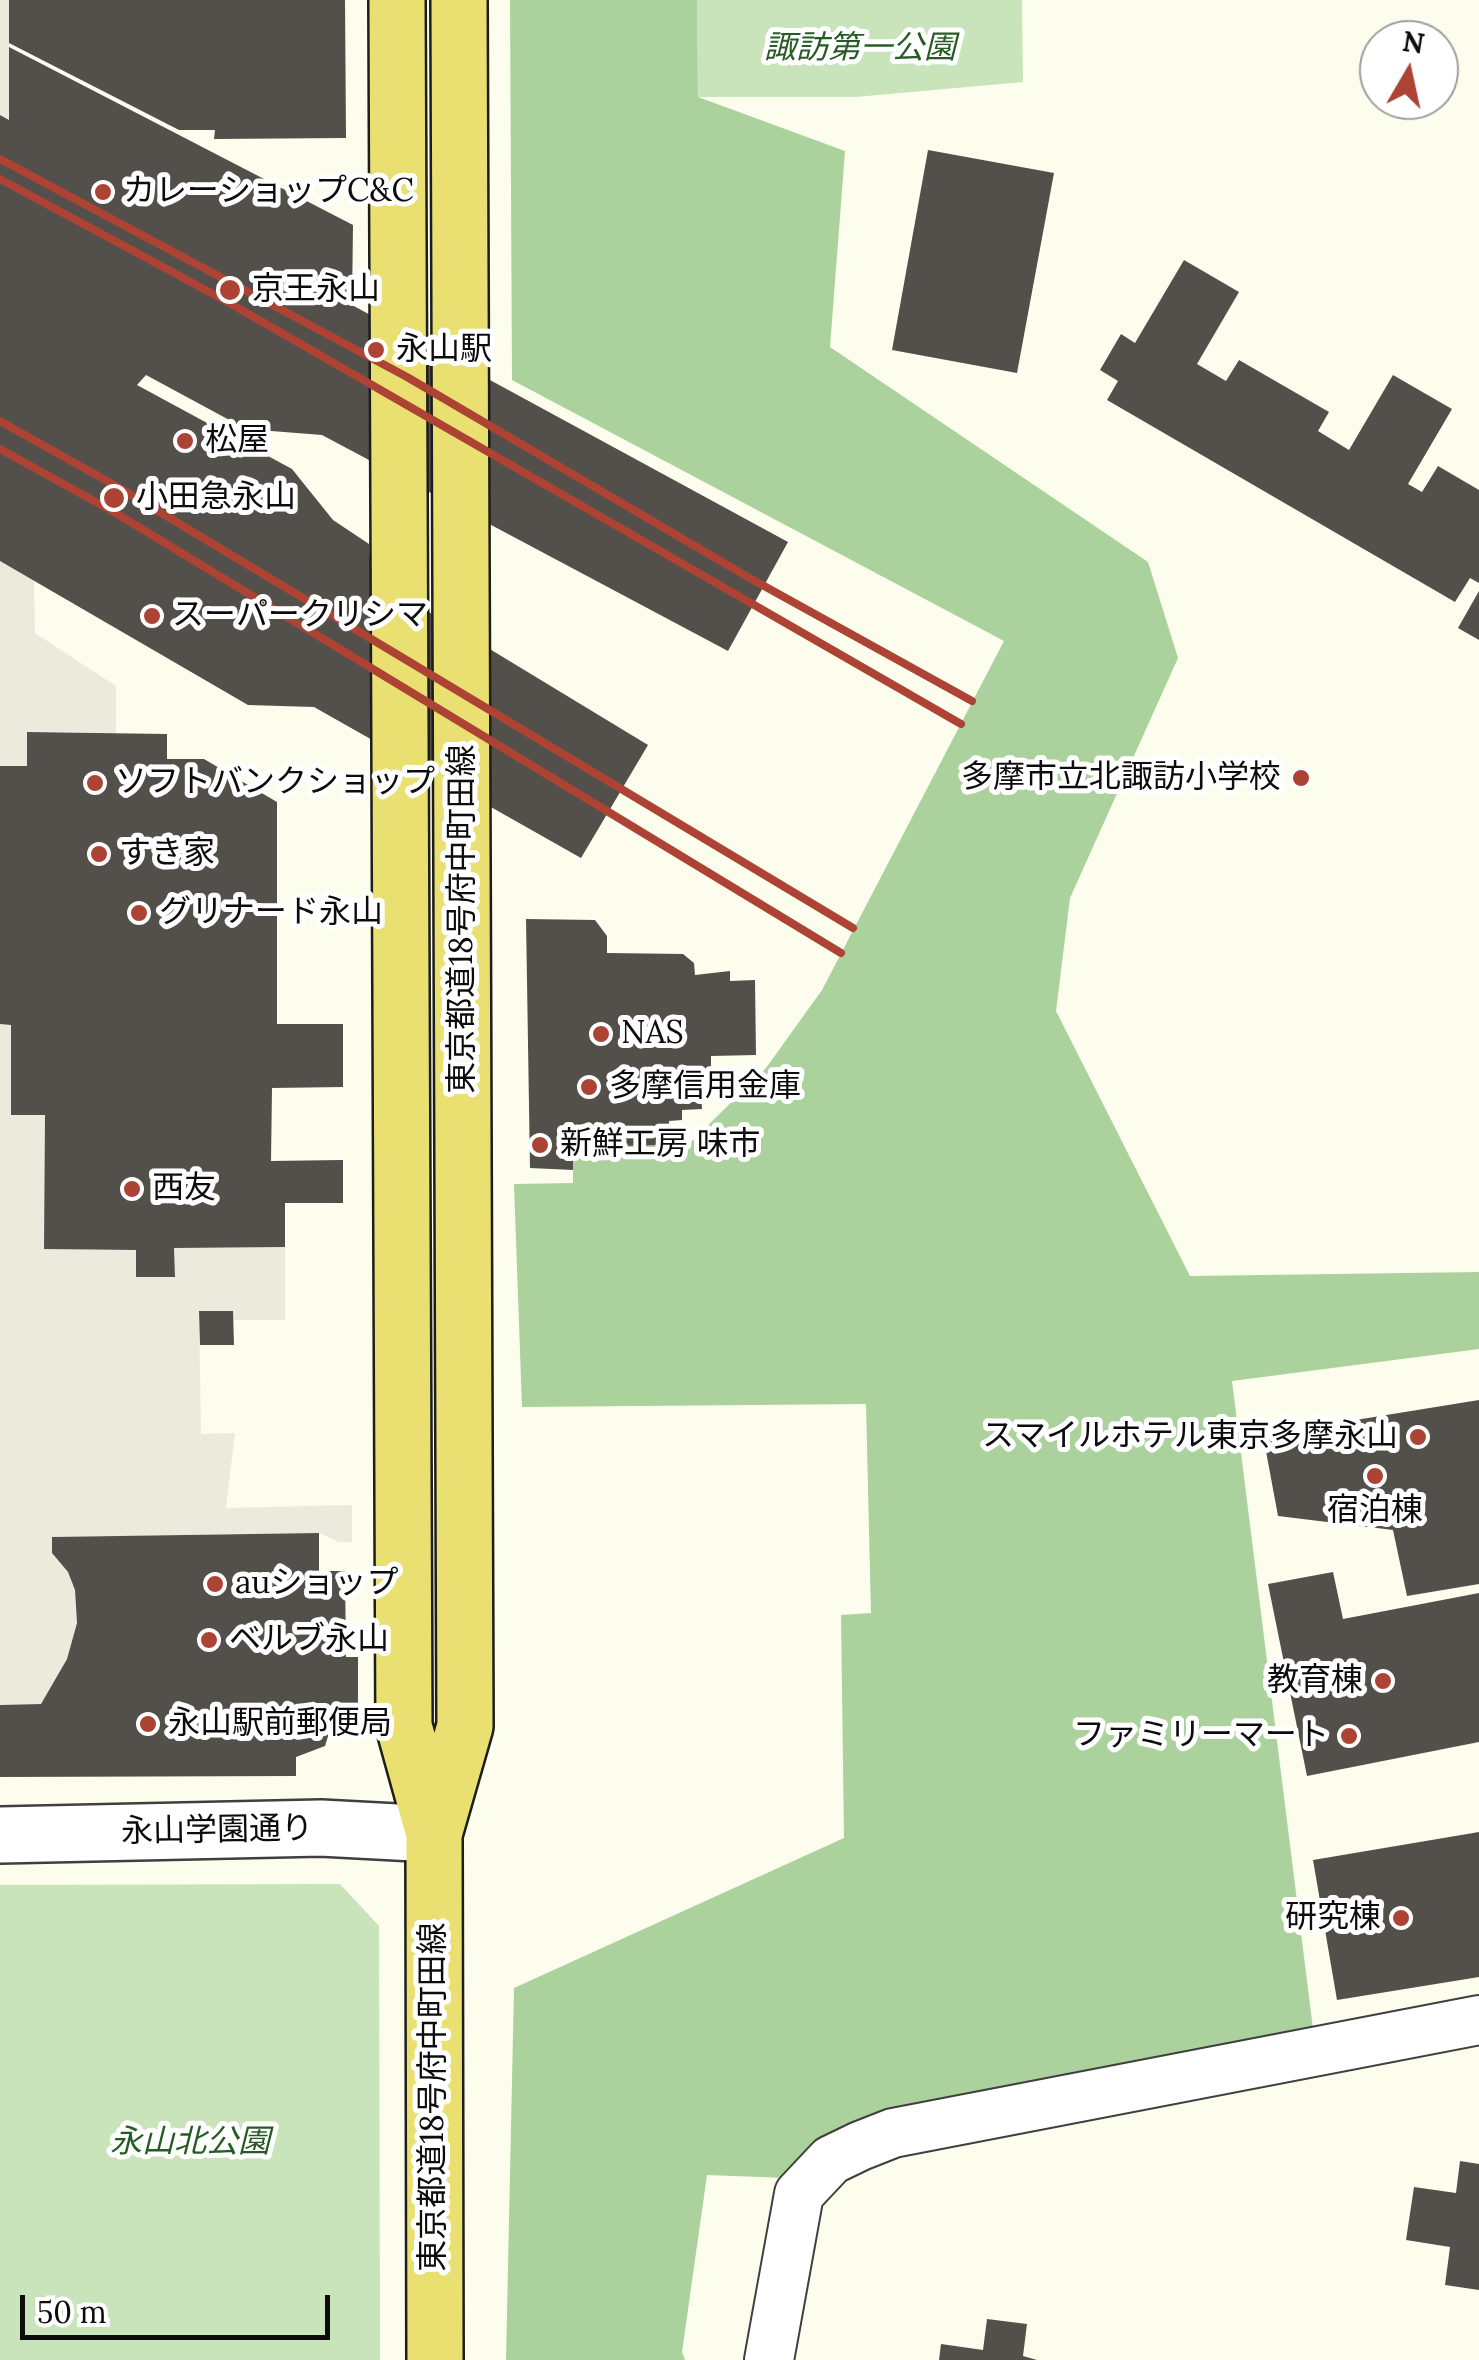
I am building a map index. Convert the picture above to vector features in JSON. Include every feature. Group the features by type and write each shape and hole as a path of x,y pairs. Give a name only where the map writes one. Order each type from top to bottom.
{"main road":[{"name":"東京都道18号府中町田線","path":"398,0 404,1726 434,1834 435,2360"},
{"name":"東京都道18号府中町田線","path":"434,1834 466,1726 459,0"}],"street":[{"name":"永山学園通り","path":"0,1835 321,1828 434,1834"},
{"path":"769,2360 792,2216 799,2194 831,2160 892,2132 1479,2020"}],"green space":[{"path":"510,0 697,0 698,97 845,151 830,347 1148,562 1178,658 1070,898 1056,1011 1190,1276 1479,1272 1479,1349 1232,1381 1313,2029 905,2105 843,2128 786,2178 707,2175 682,2352 685,2360 506,2360 514,1988 844,1838 841,1615 871,1613 866,1404 522,1407 514,1184 573,1183 573,1147 688,1145 766,1068 822,990 1004,641 512,380"},
{"name":"諏訪第一公園","path":"697,0 1022,0 1023,82 856,97 698,97"},
{"name":"永山北公園","path":"340,1884 379,1926 380,2360 0,2360 0,1885"}],"shaded area":[{"path":"0,0 9,0 9,120 0,115"},
{"path":"0,561 34,581 35,633 116,686 116,733 27,732 27,766 0,766"},
{"path":"0,1024 11,1025 11,1114 45,1115 45,1249 136,1250 136,1277 175,1276 174,1248 285,1247 285,1320 233,1320 232,1311 199,1311 201,1434 235,1433 226,1508 352,1505 352,1542 339,1542 319,1533 52,1537 52,1553 68,1572 75,1590 77,1623 67,1659 41,1704 0,1705"}],"building":[{"path":"9,0 345,0 346,138 214,139 215,130 179,130 9,43"},
{"path":"9,47 353,225 352,305 788,542 728,651 322,435 246,429 146,375 137,385 292,469 333,520 369,544 371,577 648,745 581,858 314,707 248,705 0,561 0,115 9,120"},
{"path":"928,150 1054,173 1017,373 892,350"},
{"path":"1184,260 1239,292 1197,364 1226,381 1239,360 1329,412 1318,431 1349,450 1393,375 1452,409 1408,484 1422,492 1438,466 1479,490 1479,583 1470,578 1455,602 1107,400 1118,381 1100,370 1121,334 1135,343"},
{"path":"1479,591 1479,640 1458,628"},
{"name":"グリナード永山","path":"27,732 167,734 167,759 204,759 277,802 277,1024 343,1024 343,1087 272,1088 271,1161 343,1160 343,1203 285,1203 285,1247 174,1248 175,1277 136,1277 136,1250 44,1249 45,1115 11,1115 11,1025 0,1024 0,766 27,766"},
{"path":"526,919 595,920 607,936 607,953 683,954 694,963 695,975 730,971 730,981 755,980 756,1055 711,1056 711,1091 701,1091 702,1109 682,1110 682,1120 669,1121 670,1145 573,1147 573,1170 530,1168"},
{"path":"199,1311 233,1311 234,1345 200,1345"},
{"name":"宿泊棟","path":"1479,1400 1479,1584 1407,1596 1393,1530 1278,1516 1263,1435"},
{"name":"ベルブ永山","path":"319,1533 319,1571 345,1571 346,1657 358,1657 358,1720 333,1720 325,1746 296,1757 296,1776 0,1777 0,1705 41,1704 67,1659 77,1623 75,1590 68,1572 52,1553 52,1537"},
{"name":"教育棟","path":"1333,1572 1343,1619 1479,1593 1479,1742 1307,1776 1268,1584"},
{"name":"研究棟","path":"1479,1832 1479,1977 1337,2000 1313,1860"},
{"path":"1460,2161 1479,2164 1479,2290 1445,2285 1450,2247 1406,2240 1414,2187 1456,2193"},
{"path":"987,2319 1027,2324 1023,2356 1037,2360 939,2360 941,2344 983,2350"}],"railway":[{"path":"0,159 407,377 746,576 972,701"},
{"path":"0,179 226,301 961,724"},
{"path":"0,421 123,490 853,928"},
{"path":"0,449 114,512 841,953"}],"place":[{"name":"カレーショップC&C","path":"103,192"},
{"name":"京王永山","path":"230,290"},
{"name":"永山駅","path":"376,350"},
{"name":"松屋","path":"185,441"},
{"name":"小田急永山","path":"114,498"},
{"name":"スーパークリシマ","path":"152,616"},
{"name":"多摩市立北諏訪小学校","path":"1301,778"},
{"name":"ソフトバンクショップ","path":"95,783"},
{"name":"すき家","path":"99,854"},
{"name":"グリナード永山","path":"139,913"},
{"name":"NAS","path":"601,1034"},
{"name":"多摩信用金庫","path":"589,1087"},
{"name":"新鮮工房 味市","path":"540,1145"},
{"name":"西友","path":"132,1189"},
{"name":"スマイルホテル東京多摩永山","path":"1418,1437"},
{"name":"宿泊棟","path":"1375,1476"},
{"name":"auショップ","path":"215,1584"},
{"name":"ベルブ永山","path":"209,1640"},
{"name":"教育棟","path":"1383,1681"},
{"name":"永山駅前郵便局","path":"148,1724"},
{"name":"ファミリーマート","path":"1349,1736"},
{"name":"研究棟","path":"1401,1918"}]}
